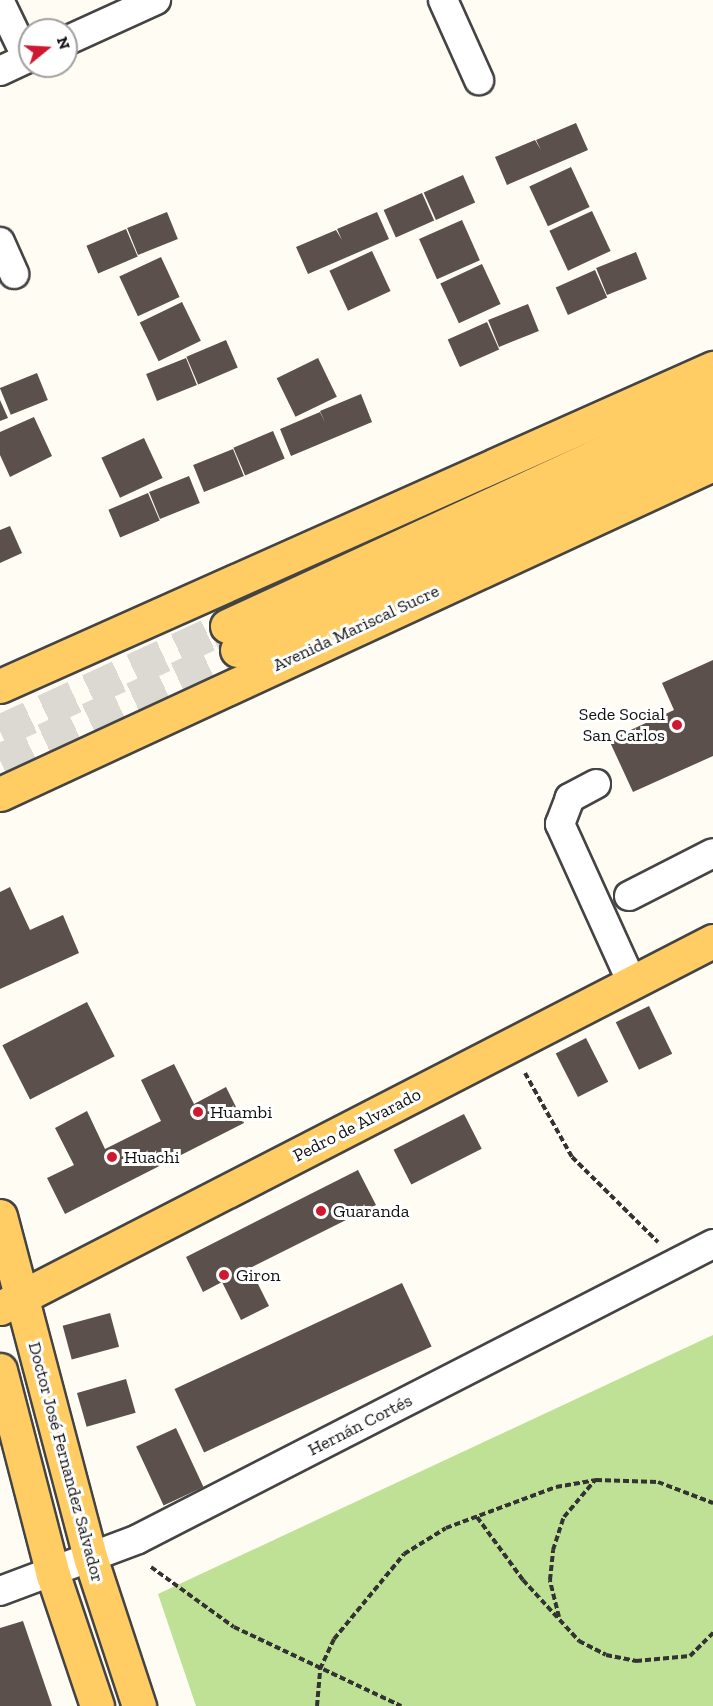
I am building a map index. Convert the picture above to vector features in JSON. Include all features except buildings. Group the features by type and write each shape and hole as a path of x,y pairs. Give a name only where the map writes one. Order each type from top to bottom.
{"main road":[{"path":"4,685 713,368"},
{"name":"Avenida Mariscal Sucre","path":"713,402 232,638 713,432"},
{"name":"Avenida Mariscal Sucre","path":"6,789 713,464"},
{"name":"Pedro de Alvarado","path":"11,1303 713,940"},
{"name":"Doctor José Fernandez Salvador","path":"0,1216 11,1303 139,1706"},
{"path":"0,1370 53,1575 97,1706"}],"street":[{"path":"78,36 156,0"},
{"path":"443,0 479,80"},
{"path":"0,2 18,37"},
{"path":"0,71 18,63"},
{"path":"0,242 14,274"},
{"path":"596,784 570,798 560,824 632,982"},
{"path":"629,896 713,853"},
{"name":"Hernán Cortés","path":"0,1591 53,1575 91,1560 713,1244"}],"path":[{"path":"509,1046 572,1157 678,1262"},
{"path":"559,1618 550,1580 554,1550 564,1517 596,1480"},
{"path":"317,1706 320,1669 339,1632 404,1554 446,1528 556,1487 596,1480 658,1482 713,1503"},
{"path":"477,1517 523,1580 579,1641 636,1661 690,1656 713,1633"},
{"path":"152,1567 234,1627 401,1706"}],"green space":[{"path":"713,1335 713,1706 196,1706 158,1594"}],"tunnel":[{"path":"0,731 227,626"},
{"path":"0,760 237,650"}],"place":[{"name":"Sede Social San Carlos","path":"677,725"},
{"name":"Huambi","path":"198,1112"},
{"name":"Huachi","path":"112,1157"},
{"name":"Guaranda","path":"321,1211"},
{"name":"Giron","path":"224,1275"}]}
